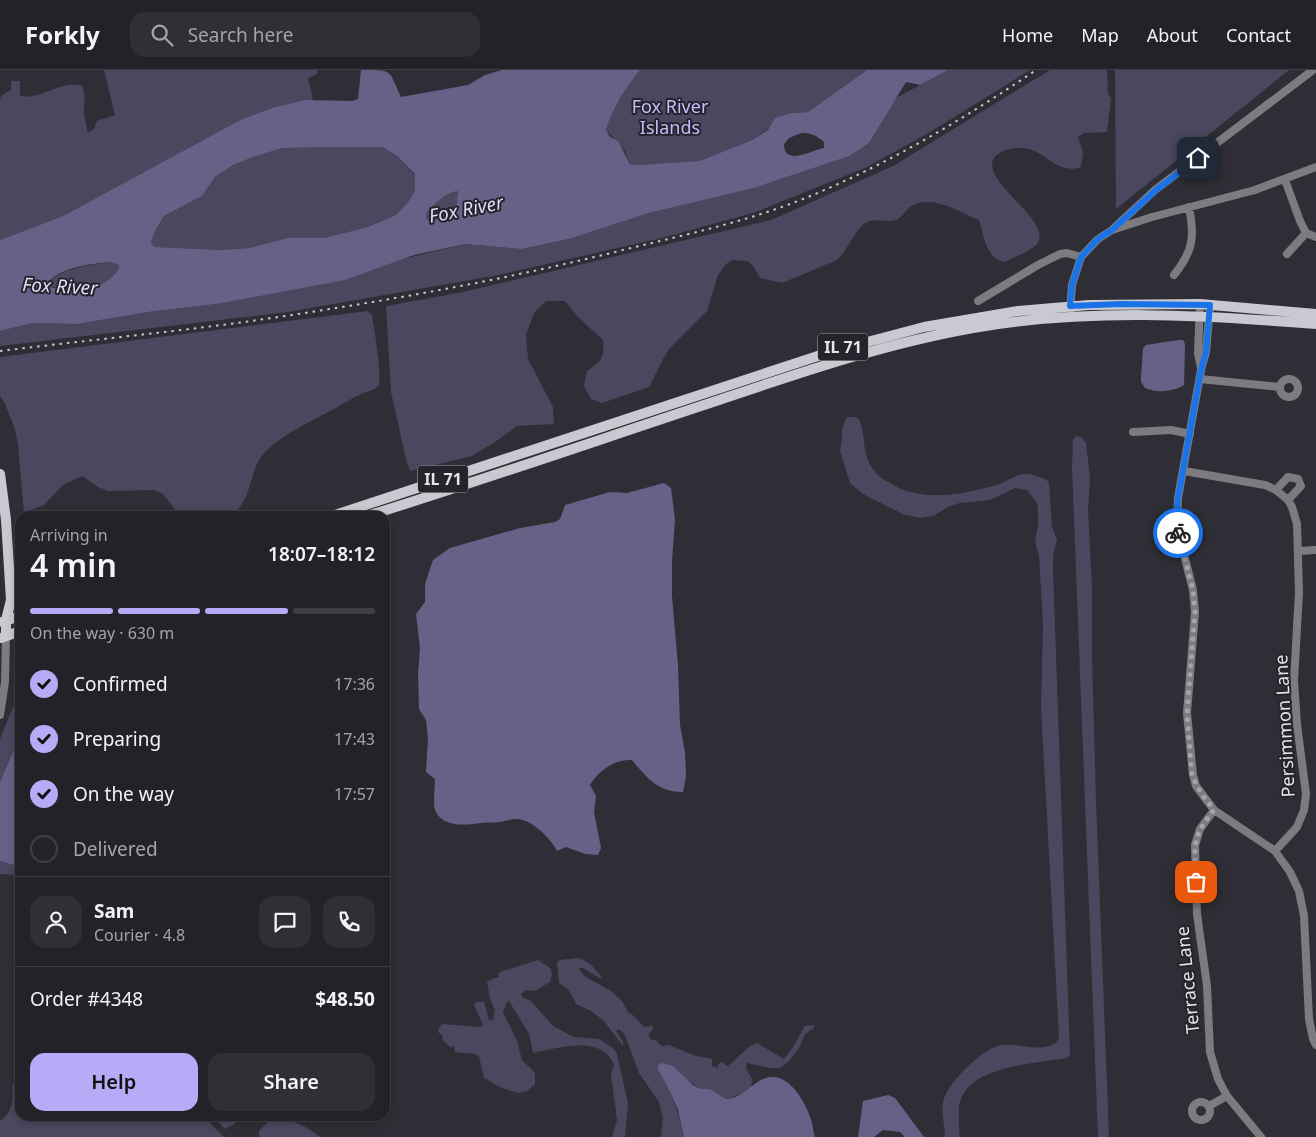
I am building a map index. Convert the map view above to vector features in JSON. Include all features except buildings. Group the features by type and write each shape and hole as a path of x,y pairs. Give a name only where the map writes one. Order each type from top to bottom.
{"main road":[{"name":"IL 71","path":"347,511 848,346 924,326 1018,311 1070,306 1130,304 1205,304 1316,314"},
{"name":"IL 71","path":"382,511 865,352 974,328 1069,317 1163,315 1316,324"},
{"path":"0,474 5,513 11,600 3,621"},
{"path":"10,581 15,588"},
{"path":"0,609 3,621 3,637 15,633"},
{"path":"3,621 15,617"}],"street":[{"path":"1069,317 1074,278 1081,257 1098,239 1112,230 1156,190 1313,70"},
{"path":"1112,230 1189,207 1256,190 1316,167"},
{"path":"1285,180 1306,233 1316,237"},
{"path":"1174,276 1192,245 1193,228 1189,207"},
{"path":"1287,254 1306,233"},
{"path":"978,301 1060,254 1068,253 1081,257"},
{"path":"1205,304 1198,353 1201,370 1200,379 1177,504 1177,527 1193,590 1195,612 1187,713 1192,776 1196,786 1214,810 1256,836 1275,851 1290,872 1298,891 1304,916 1308,1019 1316,1046"},
{"path":"1200,379 1279,387"},
{"path":"1133,432 1171,430 1190,434"},
{"name":"Persimmon Lane","path":"1184,471 1264,485 1276,490 1288,500 1294,510 1297,524 1299,592 1294,681 1297,724 1306,794 1304,810 1297,828 1275,851"},
{"path":"1276,490 1288,477 1298,479 1301,486 1288,500"},
{"path":"1298,551 1316,550"},
{"path":"0,715 5,682 3,637"},
{"name":"Terrace Lane","path":"1214,810 1200,829 1195,841 1197,914 1207,994 1210,1052 1218,1079 1227,1096 1262,1137"},
{"path":"1209,1106 1227,1096"}],"green space":[{"path":"104,70 317,70 317,74 308,78 313,100 275,107 242,119 63,216 0,240 1,96 11,90 11,81 20,81 20,96 28,97 66,85 82,86 85,97 84,115 87,131 89,132 94,129 97,121 115,115"},
{"name":"Fox River Islands","path":"640,70 867,70 808,112 792,113 750,141 698,161 640,165 630,164 625,151 606,130 620,98"},
{"path":"948,70 1030,70 932,131 867,167 756,212 662,238 493,276 288,312 0,346 0,331 32,323 77,324 148,312 216,304 465,244 521,249 569,239 649,213 754,188 795,174 869,143 896,98"},
{"path":"1050,70 1107,70 1108,93 1111,99 1107,132 1084,133 1078,137 1083,152 1081,167 1073,169 1060,166 1025,148 1005,150 994,158 992,167 997,178 1027,213 1036,225 1040,235 1037,244 1030,249 1004,262 998,260 989,251 979,220 938,203 921,202 908,208 896,220 872,220 865,223 837,260 782,283 760,278 753,266 747,261 733,260 726,264 718,275 707,311 670,348 649,387 602,403 591,399 584,386 587,371 599,362 603,355 603,340 579,318 565,301 546,301 534,313 526,335 528,359 553,407 554,424 517,426 472,456 410,471 391,392 386,306 463,292 771,220 893,166"},
{"path":"1115,70 1289,70 1116,209"},
{"path":"382,147 397,156 415,175 415,190 409,201 396,215 368,227 324,238 287,238 249,248 221,250 155,247 151,243 155,231 164,216 202,196 215,177 233,165 282,148"},
{"path":"458,190 456,208 437,220 429,221 426,218 427,212 437,202 449,193"},
{"path":"111,262 119,265 117,274 111,280 101,285 89,288 64,289 45,285 51,279 67,271"},
{"path":"368,311 372,315 379,364 379,382 378,386 374,389 354,397 300,427 269,448 257,464 248,492 237,511 176,511 163,494 154,490 108,491 98,487 82,476 63,485 44,505 24,511 15,429 0,396 0,357"},
{"path":"847,417 859,419 866,453 876,473 900,489 927,495 955,494 996,485 1025,474 1038,476 1049,482 1052,527 1057,540 1053,555 1053,569 1070,1054 1067,1058 1004,1069 988,1074 974,1082 964,1092 959,1106 959,1137 945,1137 942,1111 943,1102 951,1085 967,1067 995,1047 1003,1045 1050,1046 1056,1043 1059,1037 1041,708 1043,623 1039,556 1035,541 1038,527 1037,503 1027,490 1015,488 990,500 950,506 933,516 921,518 905,515 863,494 850,483 840,451 842,428"},
{"path":"1076,436 1082,438 1086,443 1090,478 1088,510 1092,587 1096,801 1109,1137 1098,1137 1072,467 1073,440"},
{"path":"15,705 15,747 0,782 0,739"},
{"path":"0,861 15,866 15,875 0,874"},
{"path":"578,958 588,963 602,977 599,978 581,967 579,969 584,976 611,991 622,1001 628,1012 642,1025 645,1027 653,1026 649,1034 650,1039 657,1041 663,1046 669,1045 696,1056 712,1059 712,1066 718,1068 718,1064 722,1062 727,1066 729,1065 749,1047 757,1043 784,1059 805,1026 814,1025 815,1027 805,1034 798,1050 780,1068 747,1063 746,1068 752,1079 751,1087 744,1093 726,1099 710,1089 701,1089 686,1079 661,1075 675,1105 684,1137 661,1137 663,1118 659,1102 639,1073 625,1035 619,1029 616,1031 623,1041 623,1046 603,1020 591,1011 576,1004 568,989 559,983 557,963 559,960"},
{"path":"538,960 550,968 552,974 550,982 534,991 526,990 521,994 523,998 530,1000 553,1026 574,1037 599,1039 613,1048 617,1054 628,1104 625,1137 612,1137 617,1120 611,1073 614,1065 608,1055 600,1049 590,1046 566,1046 533,1053 529,1034 509,1001 507,1002 503,1012 517,1041 522,1060 535,1073 535,1084 527,1091 518,1093 502,1088 484,1078 479,1056 455,1052 454,1046 450,1047 439,1033 438,1029 442,1024 481,1027 483,1025 474,1005 476,1002 484,1002 489,1020 493,1020 495,1010 490,999 487,982 499,977 498,974 500,972"},
{"path":"12,1084 15,1091 15,1121 210,1121 224,1137 0,1137 0,1121 10,1109 13,1094"},
{"path":"217,1121 236,1121 235,1124 225,1129"},
{"path":"269,1121 288,1121 309,1129 320,1137 259,1137 259,1131"}],"water":[{"name":"Fox River","path":"361,70 380,70 389,73 401,97 468,85 485,75 502,70 640,70 620,98 606,130 610,137 618,141 630,164 640,165 699,161 750,141 768,130 775,118 792,113 808,112 867,70 948,70 920,85 906,82 869,143 849,156 754,188 649,213 569,239 521,249 465,244 414,255 345,280 216,304 148,312 77,324 32,323 0,331 0,240 63,216 242,119 275,107 305,100 352,101 358,99","holes":["801,133 811,134 824,142 824,148 800,155 789,155 785,151 784,144 789,138","382,147 397,156 415,174 415,190 409,201 396,215 368,227 324,238 287,238 249,248 221,250 155,247 151,243 155,231 164,216 202,196 215,177 233,165 282,148","458,191 456,208 447,215 429,221 426,218 427,212 441,198","111,262 119,265 119,268 114,276 106,282 86,289 64,290 45,285 59,274 84,265"]},
{"path":"1183,340 1185,344 1184,385 1164,391 1154,391 1145,388 1141,382 1143,348 1146,345"},
{"path":"664,483 671,488 675,520 672,596 678,665 680,725 685,752 686,776 683,792 660,787 648,778 632,760 620,761 608,766 590,785 596,796 594,812 601,848 598,855 585,854 566,847 557,851 540,830 522,820 514,819 462,825 443,820 438,816 434,807 435,779 426,772 428,738 426,720 419,709 418,674 420,648 416,614 425,602 425,584 433,560 450,548 520,528 555,522 560,519 565,505 610,492 627,493"},
{"path":"15,747 15,866 0,861 0,782"},
{"path":"661,1063 673,1066 693,1085 701,1089 710,1089 726,1099 738,1096 766,1078 775,1077 782,1079 790,1084 801,1098 812,1122 815,1137 684,1137 678,1110 658,1069 658,1065"},
{"path":"888,1095 895,1098 924,1137 905,1137 900,1132 883,1130 874,1137 858,1137 863,1101"}],"railway":[{"path":"0,351 244,322 385,300 526,273 715,227 785,206 867,170 925,140 1036,70"}],"way so far":[{"path":"1178,533 1193,590 1195,612 1187,713 1192,776 1196,786 1214,810 1204,822 1195,841 1196,882"}],"route":[{"path":"1178,533 1176,516 1178,498 1201,370 1206,352 1210,305 1121,304 1070,306 1070,296 1076,270 1081,257 1088,248 1112,230 1156,190 1198,158"}]}
